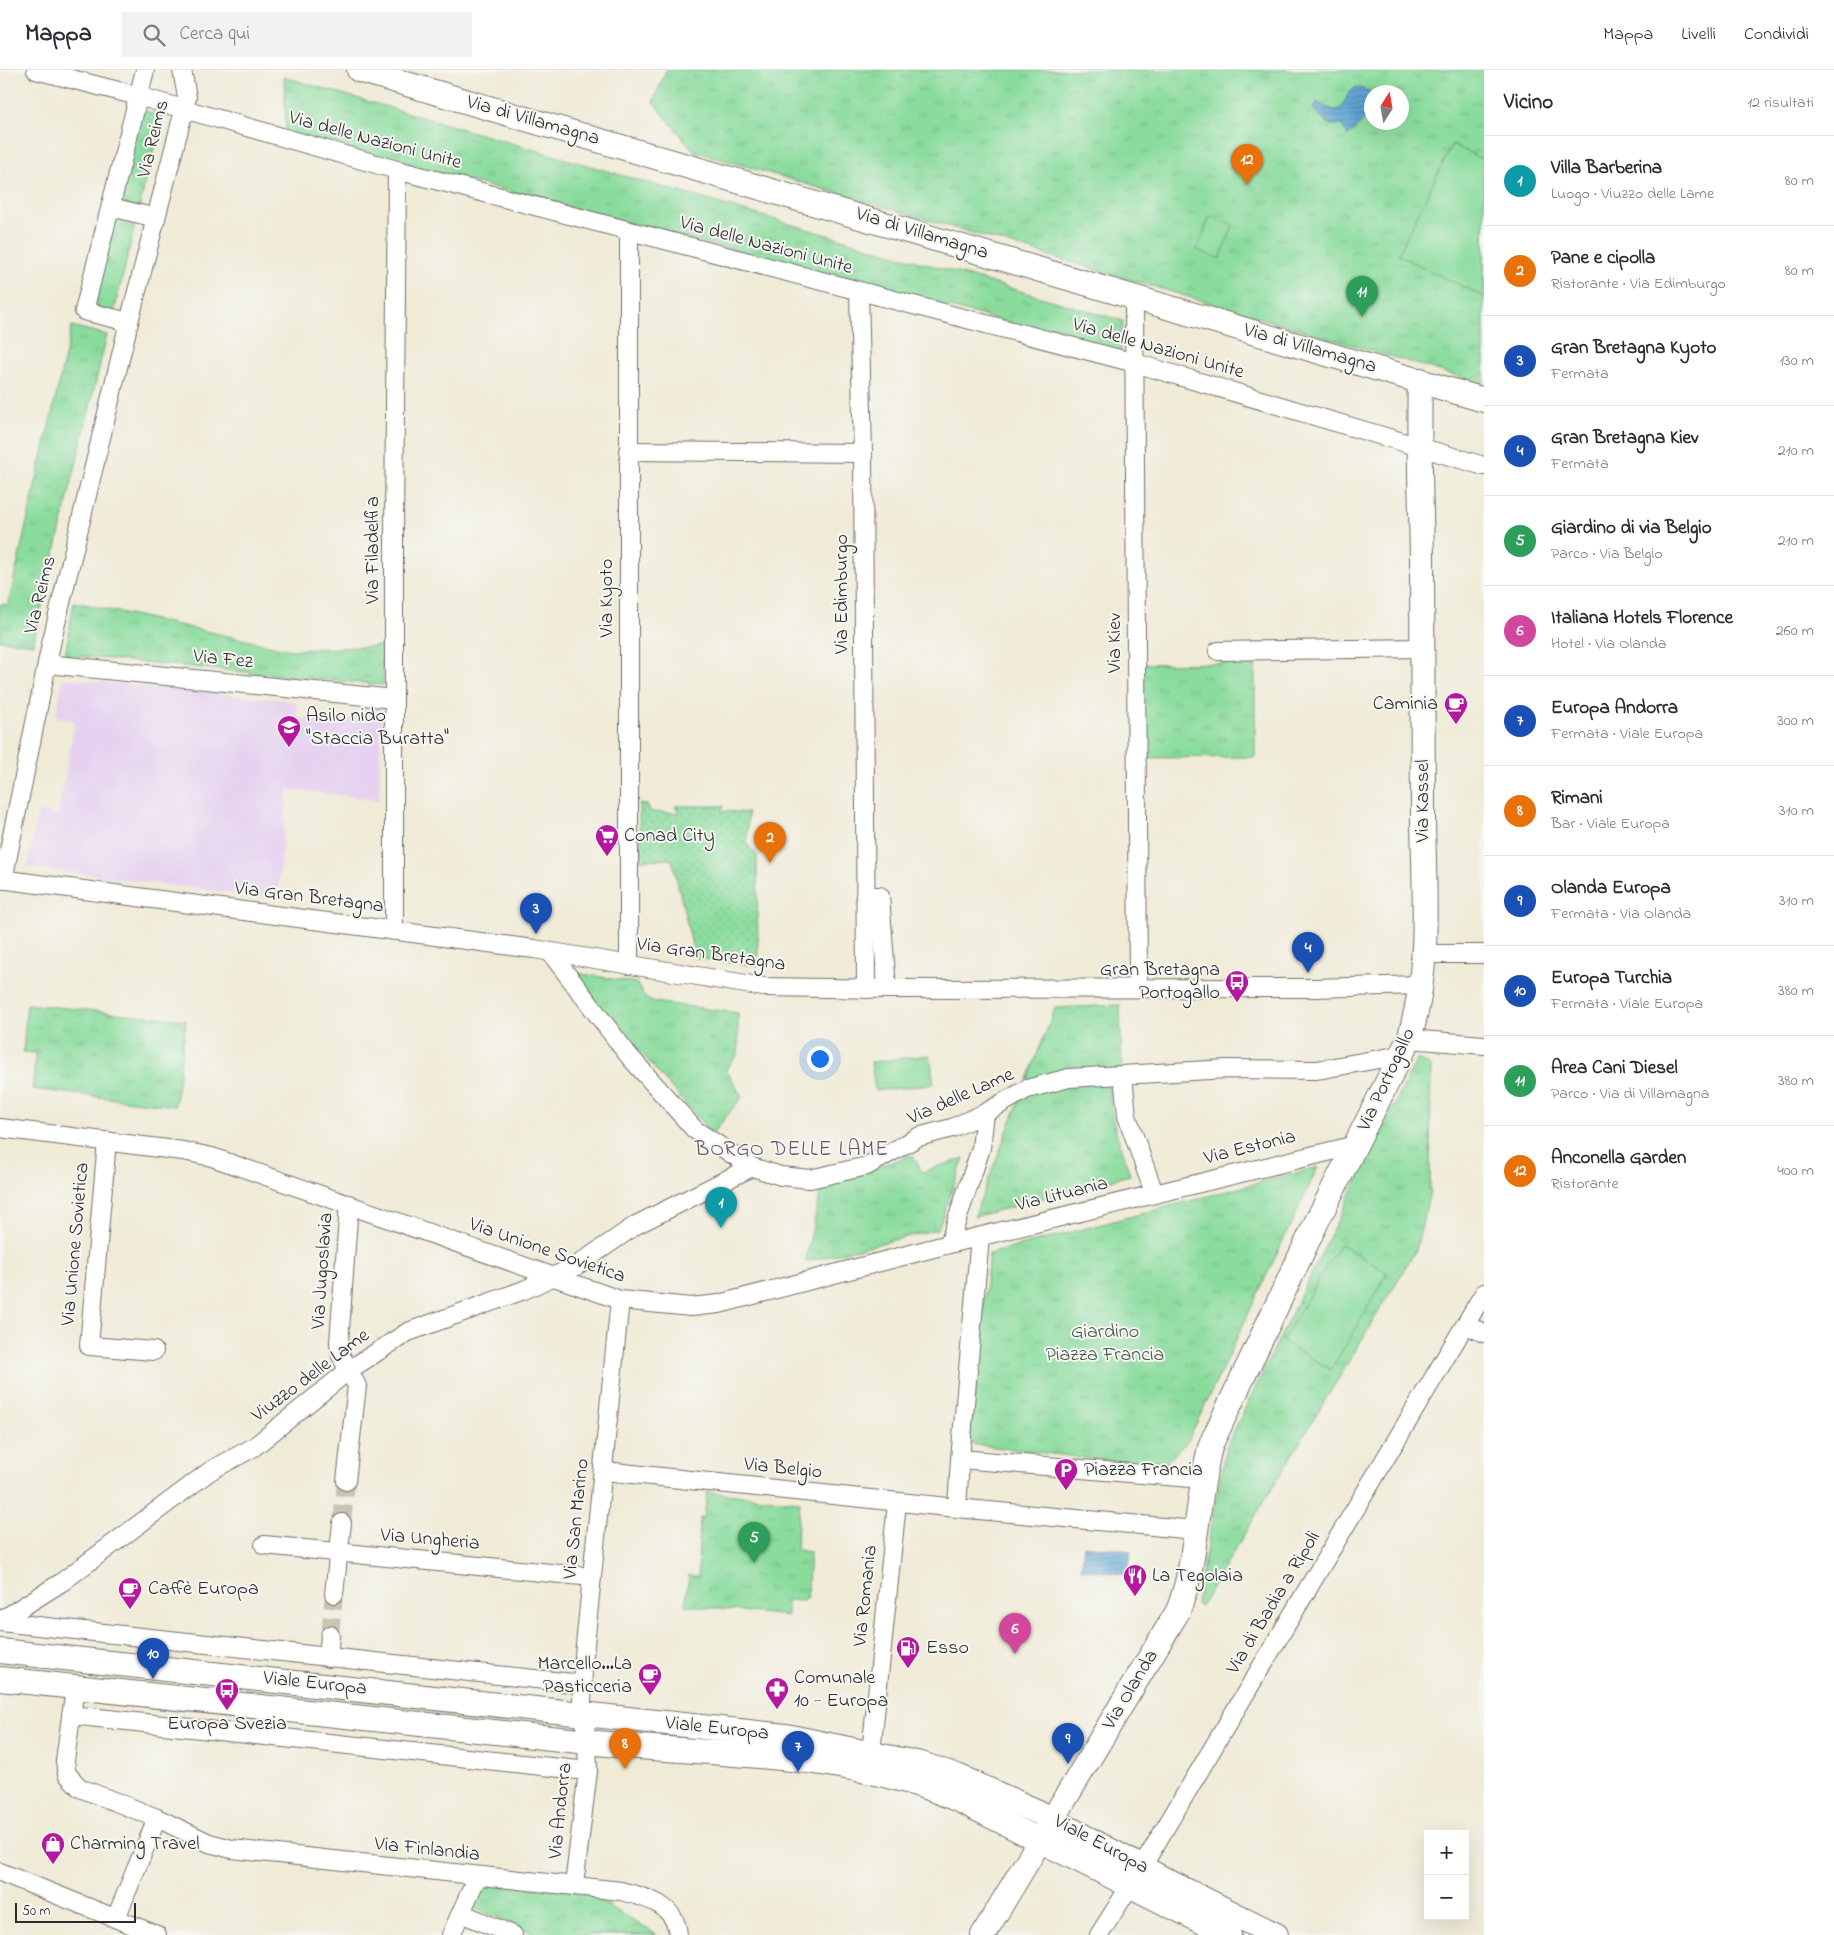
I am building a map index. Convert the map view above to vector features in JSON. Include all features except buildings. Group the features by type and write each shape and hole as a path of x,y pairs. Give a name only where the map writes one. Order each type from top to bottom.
{"main road":[{"name":"Via di Villamagna","path":"359,70 1484,400"},
{"name":"Via Kassel","path":"1420,380 1418,447 1423,648 1424,954"},
{"name":"Via Portogallo","path":"1356,1145 1405,1047 1420,985 1424,954"},
{"path":"1196,1530 1202,1479 1211,1444 1222,1417 1356,1145"},
{"name":"Via Olanda","path":"983,1935 1178,1610 1186,1585 1196,1530"},
{"name":"Viale Europa","path":"0,1651 786,1736 871,1753 946,1772 1053,1819 1136,1876 1229,1935"},
{"name":"Viale Europa","path":"0,1679 587,1741 764,1757 880,1773 946,1794 1040,1840 1136,1876 1276,1935"}],"street":[{"name":"Via delle Nazioni Unite","path":"36,70 138,96 398,170 1135,363 1484,466"},
{"name":"Via Reims","path":"128,322 84,311 145,70"},
{"name":"Via Reims","path":"1,880 47,664 128,322 184,110 186,98 182,70"},
{"name":"Via Filadelfia","path":"394,931 398,170"},
{"path":"110,207 156,218"},
{"name":"Via Kyoto","path":"629,231 629,964"},
{"name":"Via Edimburgo","path":"859,292 863,453 866,989"},
{"name":"Via Kiev","path":"1134,298 1138,988"},
{"path":"628,451 863,453"},
{"path":"1218,652 1423,648"},
{"name":"Via Fez","path":"47,664 394,699"},
{"name":"Via Gran Bretagna","path":"1,880 550,952 764,987 887,990 1314,988 1420,985"},
{"path":"865,896 880,896 887,990"},
{"name":"Via delle Lame","path":"550,952 630,1056 695,1130 752,1167 781,1176 810,1179 832,1176 867,1166 918,1137 952,1128 1039,1085 1069,1078 1226,1069 1317,1070 1405,1047 1484,1045"},
{"path":"1424,954 1484,954"},
{"path":"1123,1075 1129,1123 1154,1193"},
{"path":"949,1244 981,1148 985,1113"},
{"name":"Via Unione Sovietica","path":"0,1128 183,1150 212,1157 554,1275 620,1300 682,1306 710,1306 980,1237"},
{"name":"Via Unione Sovietica","path":"107,1141 89,1346 154,1352"},
{"name":"Via Estonia","path":"1154,1193 1356,1145"},
{"name":"Viuzzo delle Lame","path":"0,1621 62,1582 210,1471 254,1447 349,1370 408,1332 524,1290 576,1266 636,1225 752,1167"},
{"name":"Via Lituania","path":"980,1237 1154,1193"},
{"name":"Via Jugoslavia","path":"346,1481 357,1386 341,1356 339,1343 349,1204"},
{"path":"980,1237 957,1508 1196,1530"},
{"name":"Via di Badia a Ripoli","path":"1099,1935 1484,1293"},
{"name":"Via San Marino","path":"587,1741 583,1714 582,1684 620,1300"},
{"path":"1466,1325 1484,1333"},
{"path":"960,1459 1202,1479"},
{"name":"Via Belgio","path":"604,1471 957,1508"},
{"name":"Via Romania","path":"871,1753 897,1502"},
{"path":"334,1594 342,1524"},
{"name":"Via Ungheria","path":"264,1545 592,1577"},
{"name":"Viale Europa","path":"0,1621 582,1684"},
{"path":"328,1658 330,1635"},
{"name":"Via Finlandia","path":"75,1687 65,1761 70,1779 80,1788 157,1818 209,1843 232,1849 621,1891 651,1900 668,1911 674,1920 678,1935"},
{"path":"72,1715 588,1770"},
{"name":"Via Andorra","path":"574,1885 588,1770 587,1741"},
{"path":"116,1918 157,1818"},
{"path":"0,1872 157,1935"},
{"path":"451,1935 477,1876"},
{"path":"461,1913 513,1935"}],"shaded area":[{"path":"63,678 296,701 298,718 363,718 362,707 382,707 379,800 288,789 277,899 27,867 38,811 58,815 75,721 56,716"}],"green space":[{"path":"666,70 1484,70 1484,384 694,151 653,102"},
{"path":"284,77 1123,321 1121,352 286,133"},
{"path":"138,109 162,116 139,208 116,202"},
{"path":"1452,144 1484,160 1484,297 1398,255"},
{"path":"115,214 136,220 114,312 93,307"},
{"path":"1210,216 1233,225 1220,259 1197,250"},
{"path":"72,326 107,335 33,644 0,640 0,604 8,605"},
{"path":"74,602 291,650 382,646 383,685 65,655"},
{"path":"1255,663 1255,757 1136,758 1136,664"},
{"path":"639,804 647,805 651,812 679,813 675,806 724,806 721,811 748,813 747,844 757,855 758,966 695,958 672,859 640,860"},
{"path":"570,972 637,983 646,999 654,1002 738,1013 738,1054 726,1069 742,1097 712,1134"},
{"path":"27,1004 186,1020 175,1106 32,1089 36,1053 23,1052"},
{"path":"1120,1005 1122,1070 1110,1071 1109,1098 1114,1124 1130,1175 974,1217 1055,1008"},
{"path":"930,1055 934,1084 875,1091 871,1062"},
{"path":"1417,1059 1431,1066 1430,1192 1416,1250 1201,1606 1196,1604 1226,1447"},
{"path":"913,1155 922,1172 964,1158 938,1229 805,1262 822,1185"},
{"name":"Giardino Piazza Francia","path":"1318,1167 1188,1441 1161,1467 969,1444 989,1254"},
{"path":"1340,1244 1388,1273 1331,1370 1282,1341"},
{"path":"707,1492 800,1502 796,1547 798,1550 810,1552 807,1597 803,1601 787,1600 787,1616 685,1605 689,1575 698,1576 700,1518 704,1518"},
{"path":"482,1883 587,1893 657,1935 538,1935 471,1907"}],"water":[{"path":"1356,87 1364,89 1364,120 1348,136 1342,125 1330,125 1313,109 1317,102 1328,108 1339,109 1350,92"},
{"path":"1084,1545 1131,1551 1128,1575 1081,1569"}],"tunnel":[{"path":"342,1523 346,1481"},
{"path":"330,1635 334,1594"}],"place":[{"name":"Anconella Garden","path":"1247,185"},
{"name":"Area Cani Diesel","path":"1362,317"},
{"name":"Caminia","path":"1456,725"},
{"name":"Asilo nido \"Staccia Buratta\"","path":"289,748"},
{"name":"Conad City","path":"607,857"},
{"name":"Pane e cipolla","path":"770,863"},
{"name":"Gran Bretagna Kyoto","path":"536,934"},
{"name":"Gran Bretagna Kiev","path":"1308,973"},
{"name":"Gran Bretagna Portogallo","path":"1237,1003"},
{"name":"Villa Barberina","path":"721,1228"},
{"name":"Piazza Francia","path":"1066,1491"},
{"name":"Giardino di via Belgio","path":"754,1563"},
{"name":"La Tegolaia","path":"1135,1597"},
{"name":"Caffè Europa","path":"130,1610"},
{"name":"Italiana Hotels Florence","path":"1015,1654"},
{"name":"Esso","path":"908,1669"},
{"name":"Europa Turchia","path":"153,1679"},
{"name":"Marcello...La Pasticceria","path":"650,1696"},
{"name":"Comunale 10 - Europa","path":"777,1710"},
{"name":"Europa Svezia","path":"227,1711"},
{"name":"Olanda Europa","path":"1068,1764"},
{"name":"Rimani","path":"625,1769"},
{"name":"Europa Andorra","path":"798,1772"},
{"name":"Charming Travel","path":"53,1865"}],"district":[{"name":"BORGO DELLE LAME","path":"792,1150"}]}
